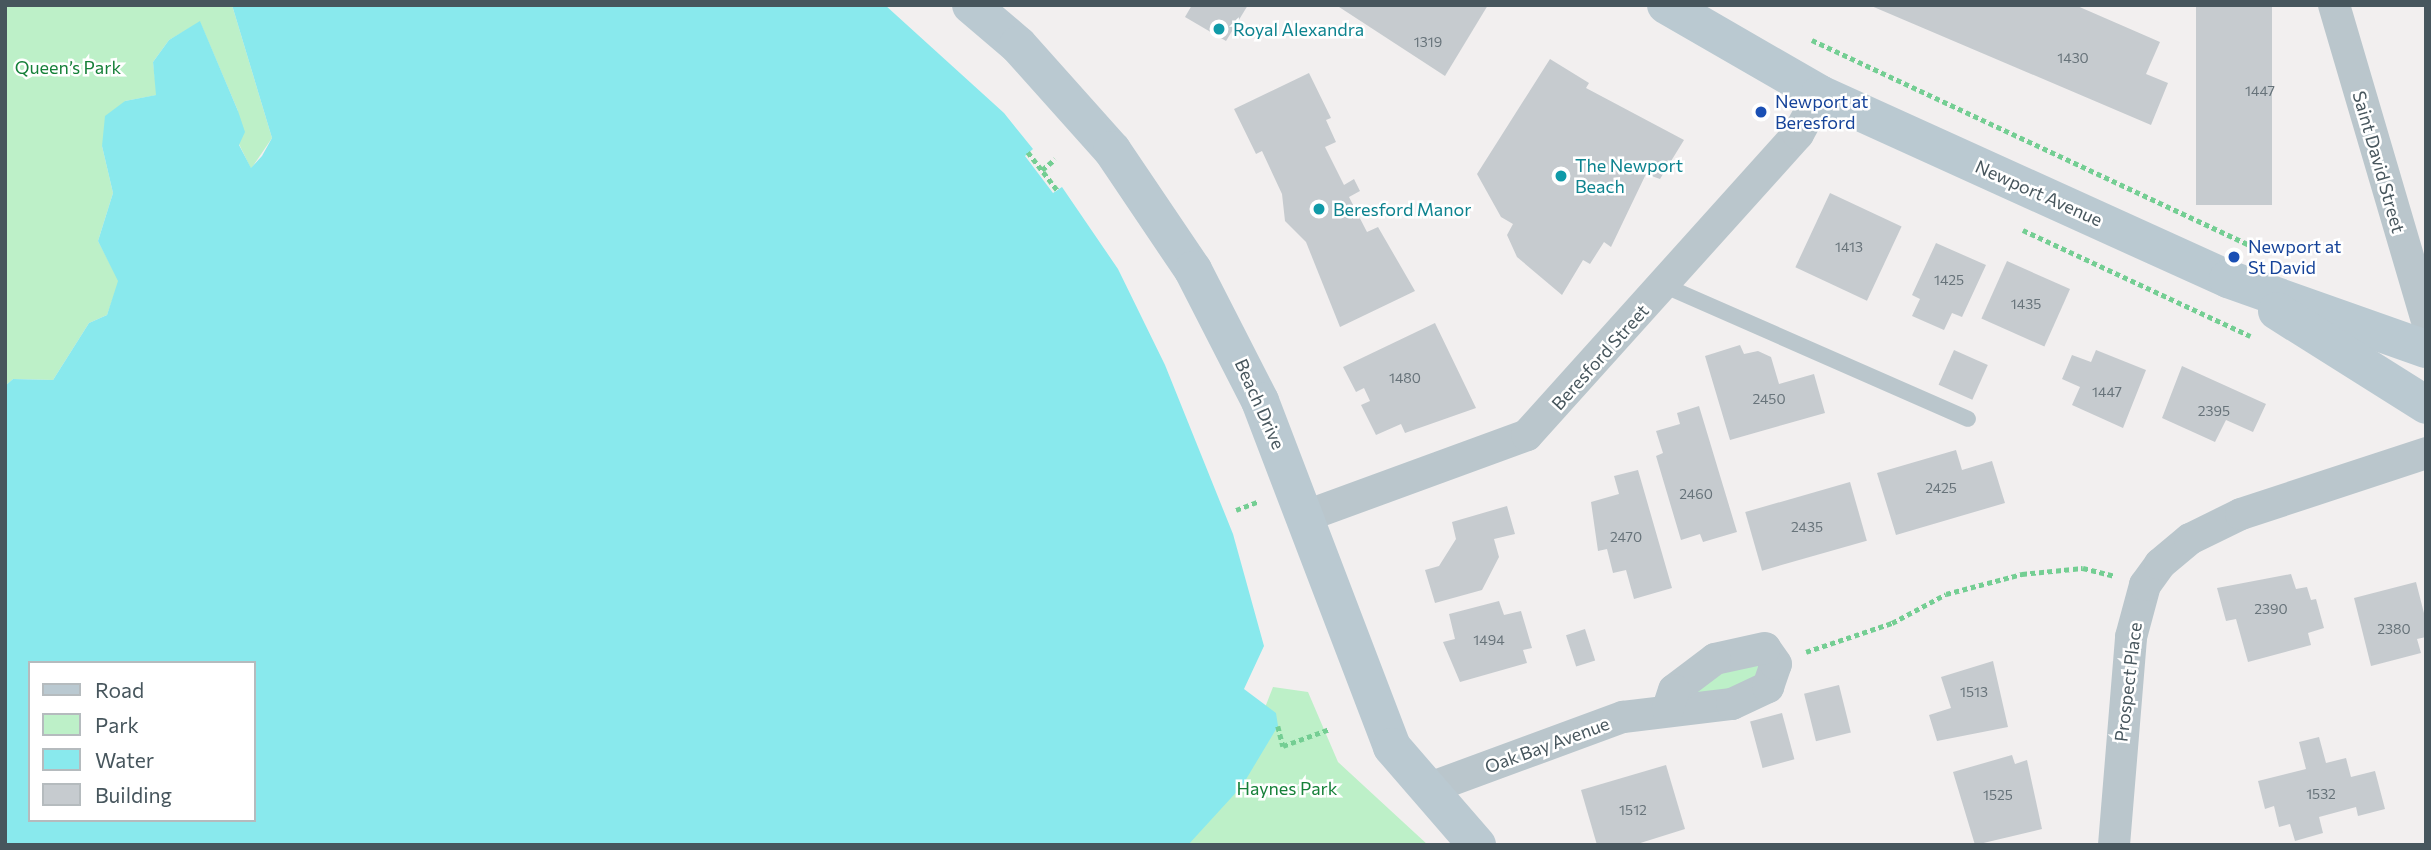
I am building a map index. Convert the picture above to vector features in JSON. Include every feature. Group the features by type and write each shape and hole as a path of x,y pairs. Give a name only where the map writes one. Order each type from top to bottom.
{"street":[{"name":"Beach Drive","path":"971,5 1032,60 1152,202 1229,336 1306,516 1375,709 1392,747 1477,845"},
{"name":"Newport Avenue","path":"1666,5 1820,94 2228,279 2426,349"},
{"name":"Saint David Street","path":"2334,5 2426,318"},
{"name":"Beresford Street","path":"1306,516 1527,435 1798,134 1820,94"},
{"path":"2228,279 2426,405"},
{"name":"Prospect Place","path":"2114,845 2131,637 2145,585 2190,539 2241,514 2426,453"},
{"name":"Oak Bay Avenue","path":"1427,789 1622,717 1668,709"}],"lane":[{"path":"1663,285 1968,419"}],"path":[{"path":"1812,40 2261,250"},
{"path":"1028,152 1058,191"},
{"path":"1042,170 1055,159"},
{"path":"2012,225 2264,343"},
{"path":"1236,510 1264,500"},
{"path":"1837,641 1946,594 2022,574 2083,568 2145,585"},
{"path":"1278,726 1283,746 1330,729"}],"green space":[{"name":"Queen’s Park","path":"5,5 232,5 272,138 251,169 239,144 238,111 200,22 169,40 153,62 157,95 125,101 102,146 113,193 98,241 119,281 107,315 89,323 53,380 13,379 5,386"},
{"path":"1759,658 1764,672 1750,687 1696,699 1693,686 1709,675"},
{"name":"Haynes Park","path":"1273,687 1308,692 1338,762 1428,845 1184,845 1259,723"}],"water":[{"path":"232,5 885,5 1004,113 1033,149 1025,156 1053,193 1062,187 1118,269 1165,365 1233,534 1264,646 1244,689 1276,713 1278,726 1242,786 1188,845 5,845 5,386 13,379 53,380 89,323 107,315 118,281 98,241 113,193 102,146 105,116 125,101 156,95 153,62 169,40 200,21 245,132 239,145 251,168 262,156 272,138"}],"building":[{"name":"Royal Alexandra","path":"1192,5 1248,5 1226,41 1185,17"},
{"path":"1336,5 1488,5 1445,76"},
{"path":"1869,5 2075,5 2160,42 2146,74 2168,83 2151,125"},
{"path":"2196,5 2272,5 2272,205 2196,205"},
{"name":"The Newport Beach","path":"1550,59 1589,83 1586,88 1684,140 1660,179 1646,174 1611,247 1604,242 1590,264 1583,260 1562,295 1517,257 1507,235 1513,224 1501,217 1477,174"},
{"name":"Beresford Manor","path":"1309,73 1331,118 1326,120 1336,142 1325,147 1344,185 1354,179 1360,191 1349,197 1367,232 1378,227 1415,291 1340,327 1306,242 1285,221 1282,194 1262,151 1256,154 1234,109"},
{"path":"1830,193 1902,226 1867,301 1795,267"},
{"path":"1936,243 1986,265 1962,317 1952,313 1944,330 1912,316 1920,299 1912,295"},
{"path":"2007,261 2070,289 2044,347 1981,319"},
{"path":"1435,323 1476,408 1405,433 1401,424 1376,435 1361,405 1370,401 1364,388 1356,392 1343,367"},
{"path":"1740,345 1744,354 1758,351 1771,357 1779,384 1814,374 1825,413 1730,440 1705,356"},
{"path":"1954,350 1988,365 1972,400 1939,385"},
{"path":"2096,350 2146,370 2123,428 2072,405 2080,387 2062,379 2072,355 2091,362"},
{"path":"2182,366 2266,404 2253,432 2226,420 2215,442 2162,418"},
{"path":"1699,406 1737,532 1703,542 1700,534 1681,540 1656,456 1663,453 1656,431 1680,424 1677,413"},
{"path":"1956,450 1962,470 1992,461 2005,503 1896,535 1877,473"},
{"path":"1638,470 1672,588 1634,599 1626,570 1613,573 1607,549 1598,551 1591,502 1619,494 1614,476"},
{"path":"1850,482 1867,541 1762,571 1745,512"},
{"path":"1507,506 1515,534 1494,539 1499,557 1482,590 1435,603 1425,570 1439,566 1456,539 1452,522"},
{"path":"2291,574 2296,589 2307,587 2311,600 2316,599 2324,628 2308,633 2311,645 2248,662 2236,619 2226,621 2217,588"},
{"path":"2416,582 2426,621 2426,637 2417,639 2421,653 2371,666 2354,598"},
{"path":"1499,601 1504,615 1521,611 1532,648 1523,650 1527,663 1460,682 1443,642 1455,639 1449,614"},
{"path":"1585,629 1595,660 1576,667 1566,635"},
{"path":"1993,661 2008,727 1937,741 1929,715 1951,708 1941,677"},
{"path":"1839,685 1851,733 1816,741 1804,694"},
{"path":"1782,713 1794,759 1763,768 1750,722"},
{"path":"2319,737 2326,763 2346,758 2351,777 2375,771 2385,809 2358,816 2356,807 2319,817 2323,833 2295,841 2290,824 2279,827 2274,806 2265,809 2258,781 2306,769 2299,742"},
{"path":"2012,755 2015,764 2027,760 2042,829 1975,845 1953,772"},
{"path":"1666,765 1685,829 1634,845 1597,845 1581,790"}],"place":[{"name":"Royal Alexandra","path":"1219,29"},
{"name":"Newport at Beresford","path":"1761,112"},
{"name":"The Newport Beach","path":"1561,176"},
{"name":"Beresford Manor","path":"1319,209"},
{"name":"Newport at St David","path":"2234,257"}]}
